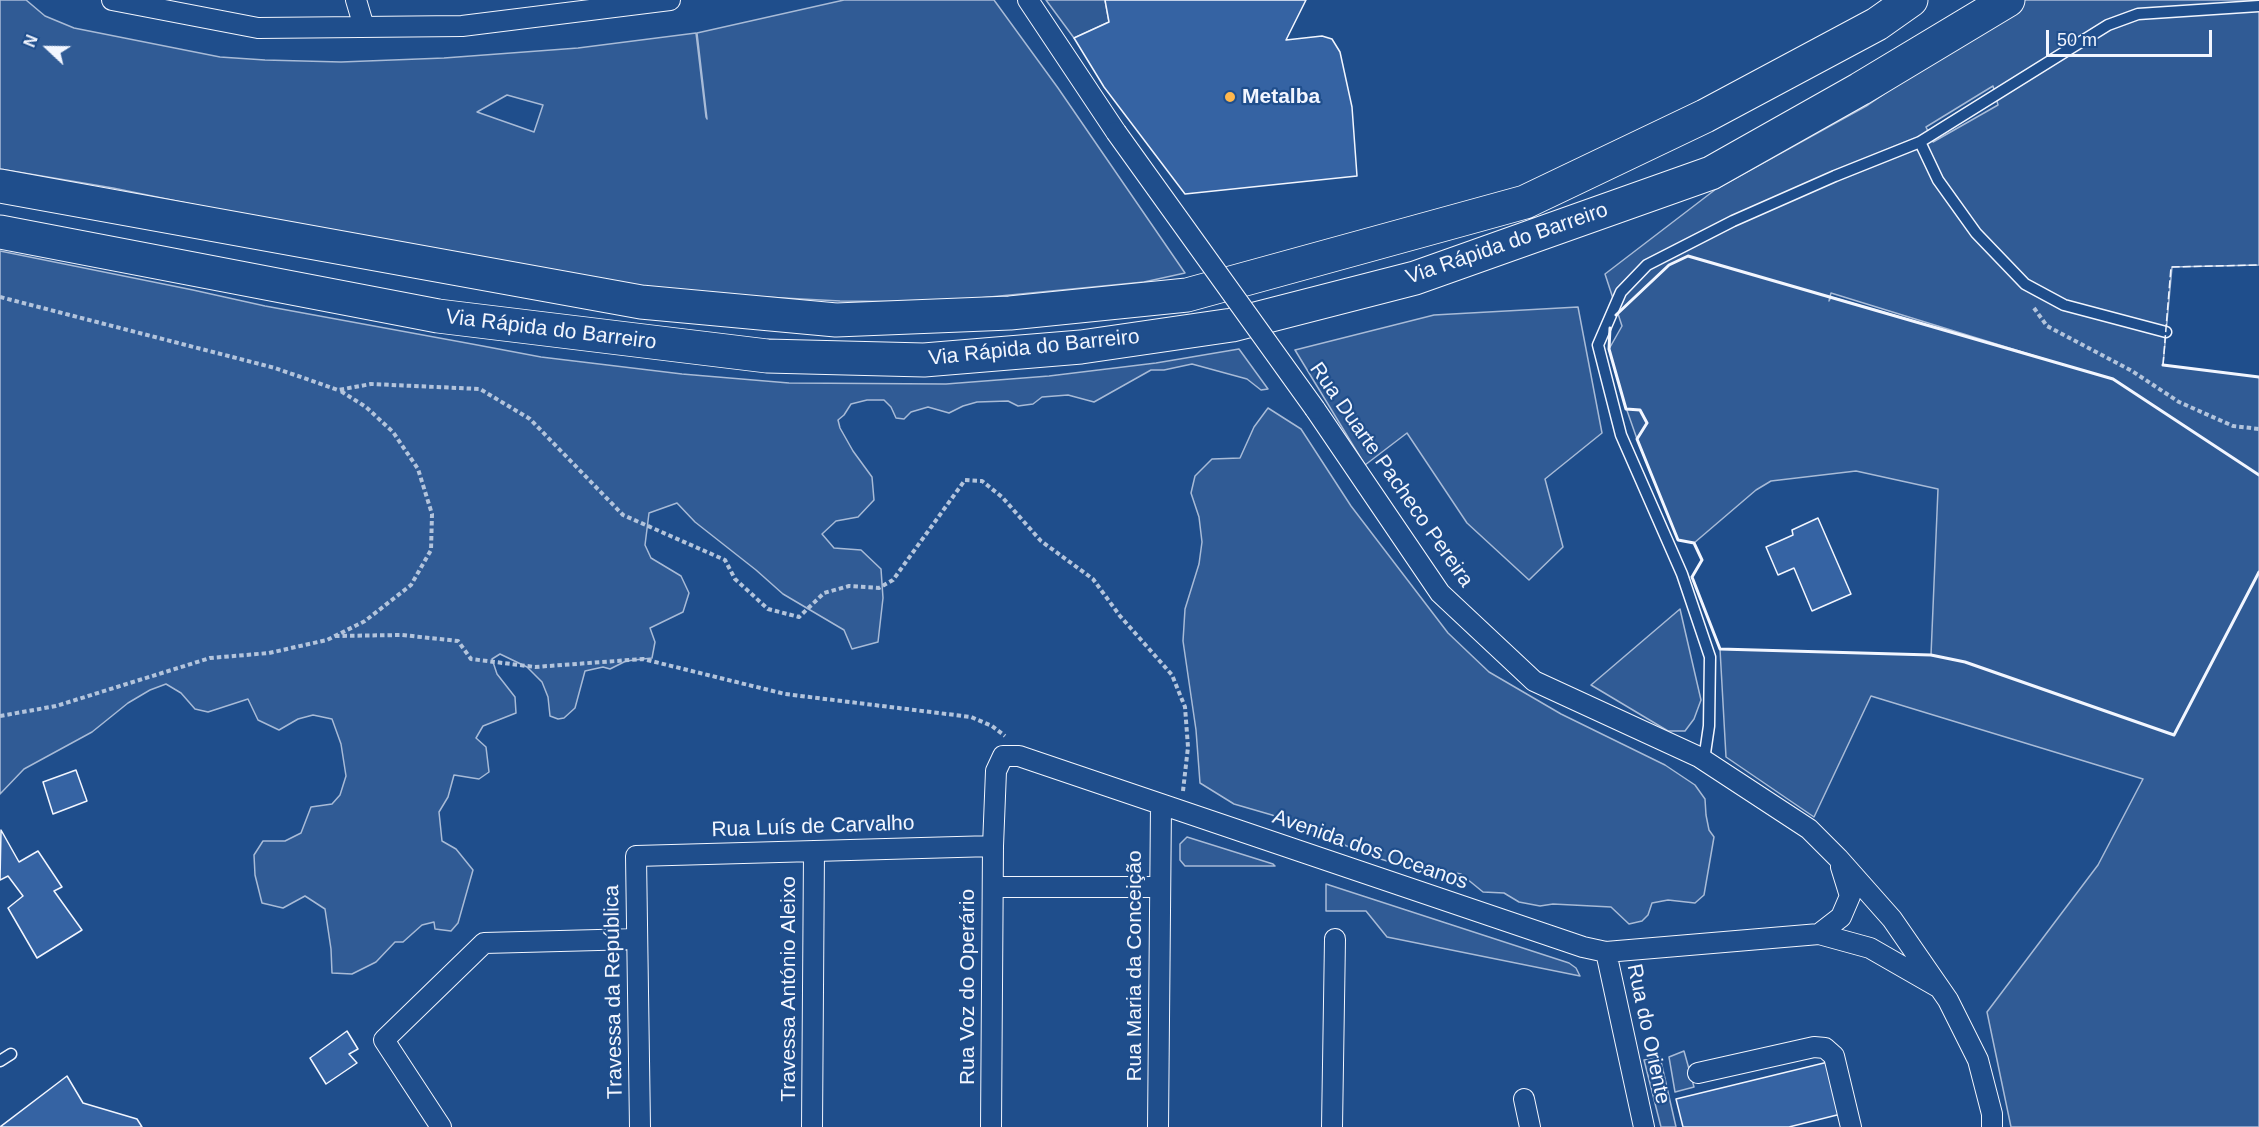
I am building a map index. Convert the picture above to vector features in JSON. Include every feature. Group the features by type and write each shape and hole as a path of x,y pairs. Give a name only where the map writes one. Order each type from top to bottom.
{"highway":[{"name":"Via Rápida do Barreiro","path":"0,186 640,302 836,320 1010,313 1187,295 1525,202 1705,116 1877,24 1911,0"},
{"name":"Via Rápida do Barreiro","path":"0,232 438,316 767,356 924,360 1081,347 1232,325 1415,278 1710,173 1860,89 2008,0"}],"street":[{"path":"112,0 258,28 462,26 670,0"},
{"path":"356,0 363,27"},
{"name":"Rua Duarte Pacheco Pereira","path":"1028,0 1116,132 1315,409 1440,592 1534,681 1704,760 1809,829 1892,919 1948,1000 1978,1060 1992,1114 1992,1127"},
{"name":"Avenida dos Oceanos","path":"993,846 996,771 1003,756 1019,756 1583,947 1606,952 1819,934 1870,948 1938,987"},
{"name":"Rua Maria da Conceição","path":"1158,1127 1161,805"},
{"name":"Rua Luís de Carvalho","path":"636,856 993,846"},
{"name":"Rua Voz do Operário","path":"991,1127 993,846"},
{"name":"Travessa António Aleixo","path":"812,1127 814,851"},
{"name":"Travessa da República","path":"636,856 640,1127"},
{"path":"1819,934 1841,918 1850,896 1838,858"},
{"path":"993,887 1160,887"},
{"path":"441,1127 384,1040 484,943 636,939"},
{"path":"1332,1127 1335,939"},
{"name":"Rua do Oriente","path":"1606,952 1644,1127"},
{"path":"1698,1073 1814,1047 1825,1048 1834,1056 1851,1127"},
{"path":"1524,1099 1530,1127"}],"lane":[{"path":"1704,760 1709,726 1710,657 1682,574 1621,435 1598,345 1621,292 1647,265 1754,212 1920,142 2108,25 2138,14 2259,6"},
{"path":"1920,142 1938,180 1976,233 2030,287 2064,305 2166,332"},
{"path":"0,1061 11,1054"}],"path":[{"path":"2030,287 2031,302 2047,326 2132,371 2180,402 2233,426 2259,429"},
{"path":"0,297 275,368 338,390 366,407 393,432 418,469 432,514 431,550 411,585 365,621 327,640 269,653 210,658 56,706 0,716"},
{"path":"338,390 371,384 480,389 530,419 622,515 725,560 735,579 768,609 799,617 824,593 849,586 879,588 893,580 965,480 982,481 1002,497 1041,541 1093,579 1120,616 1172,675 1185,707 1188,747 1182,812"},
{"path":"335,636 402,635 458,641 471,659 535,668 643,659 785,694 971,717 992,726 1009,739"}],"shaded area":[{"path":"0,0 26,0 45,16 74,28 220,57 265,60 341,62 444,58 578,48 696,33 707,119 697,33 844,0 994,0 1058,88 1185,273 1144,282 938,302 840,301 707,294 606,283 362,239 113,188 0,169","holes":["507,95 543,105 534,132 477,112"]},
{"path":"1046,0 1105,0 1109,22 1074,38"},
{"path":"2022,0 2259,0 2259,265 2172,267 2163,365 2259,377 2259,1127 2011,1127 1987,1012 2098,865 2143,779 1871,696 1814,817 1726,757 1720,649 1931,655 1938,489 1856,471 1771,481 1756,490 1694,543 1678,540 1637,439 1609,349 1622,326 1605,274 1716,189 1868,105","holes":["1993,86 1998,105 1933,142 1926,127","1831,293 2048,360 1831,297 1829,301"]},
{"path":"0,251 265,306 541,357 682,374 789,383 946,384 1049,376 1156,363 1239,349 1268,389 1261,390 1247,379 1192,364 1164,370 1151,370 1094,402 1068,395 1042,397 1033,404 1018,406 1008,401 977,402 949,413 928,407 911,412 904,419 896,418 891,407 884,400 867,400 851,404 838,420 853,451 872,477 874,500 858,517 836,521 822,534 834,548 861,550 881,569 883,598 878,642 852,649 844,630 783,594 695,522 677,503 649,513 645,545 651,558 681,576 689,593 683,612 650,628 655,642 652,658 626,661 610,669 603,667 585,671 575,708 564,718 558,719 550,716 548,697 542,682 527,667 500,654 492,659 497,674 515,697 516,713 483,726 476,738 486,747 489,772 479,779 454,775 448,797 439,812 442,841 456,849 473,870 458,923 451,931 435,929 434,922 422,925 403,942 395,942 376,962 352,974 332,973 325,909 305,896 283,908 262,903 255,875 254,855 263,841 285,841 301,833 311,807 332,804 340,795 346,776 341,744 332,719 313,715 298,719 279,730 258,720 248,699 208,712 195,709 181,693 166,684 128,703 92,732 24,769 0,794"},
{"path":"1578,307 1602,433 1545,479 1563,547 1529,580 1467,523 1407,433 1365,465 1295,350 1434,315"},
{"path":"1268,408 1301,429 1351,506 1448,633 1489,672 1561,714 1665,765 1695,785 1705,799 1709,830 1714,837 1704,895 1695,903 1668,900 1652,903 1648,915 1642,921 1629,924 1611,907 1553,904 1540,906 1519,902 1504,893 1483,892 1461,874 1445,871 1433,874 1371,856 1272,815 1234,804 1200,783 1196,730 1183,641 1185,609 1199,564 1202,542 1199,517 1191,493 1195,476 1212,459 1240,458 1254,427"},
{"path":"1680,609 1701,700 1694,719 1685,731 1668,731 1591,685"},
{"path":"1187,837 1275,866 1185,866 1180,860 1180,844"},
{"path":"1326,884 1569,963 1576,968 1580,976 1387,937 1366,911 1326,911"},
{"path":"1684,1051 1694,1087 1675,1092 1669,1057"},
{"path":"1660,1057 1676,1127 1661,1127 1644,1060"}],"building":[{"name":"Metalba","path":"1105,0 1306,0 1286,40 1322,36 1332,39 1340,52 1352,107 1357,176 1185,194 1104,87 1074,38 1109,22"},
{"path":"1818,518 1851,594 1812,611 1794,568 1778,575 1766,547 1793,535 1792,530"},
{"path":"76,770 87,801 53,814 43,782"},
{"path":"1,830 19,862 38,851 62,887 54,891 82,930 37,958 8,908 23,896 8,876 0,880"},
{"path":"347,1031 358,1049 349,1054 357,1063 326,1084 310,1058"},
{"path":"1828,1062 1841,1114 1789,1127 1683,1127 1676,1099"},
{"path":"67,1076 83,1103 137,1119 142,1127 0,1127"}],"fence":[{"path":"2163,365 2171,267 2259,265"}],"wall":[{"path":"1616,315 1669,265 1688,256 2113,379 2259,475"},
{"path":"1610,328 1609,349 1626,409 1640,410 1647,423 1637,439 1678,540 1694,543 1702,560 1692,577 1720,649 1931,655 1965,662 2174,735 2259,572"},
{"path":"2163,365 2259,377"}],"place":[{"name":"Metalba","path":"1230,97"}]}
